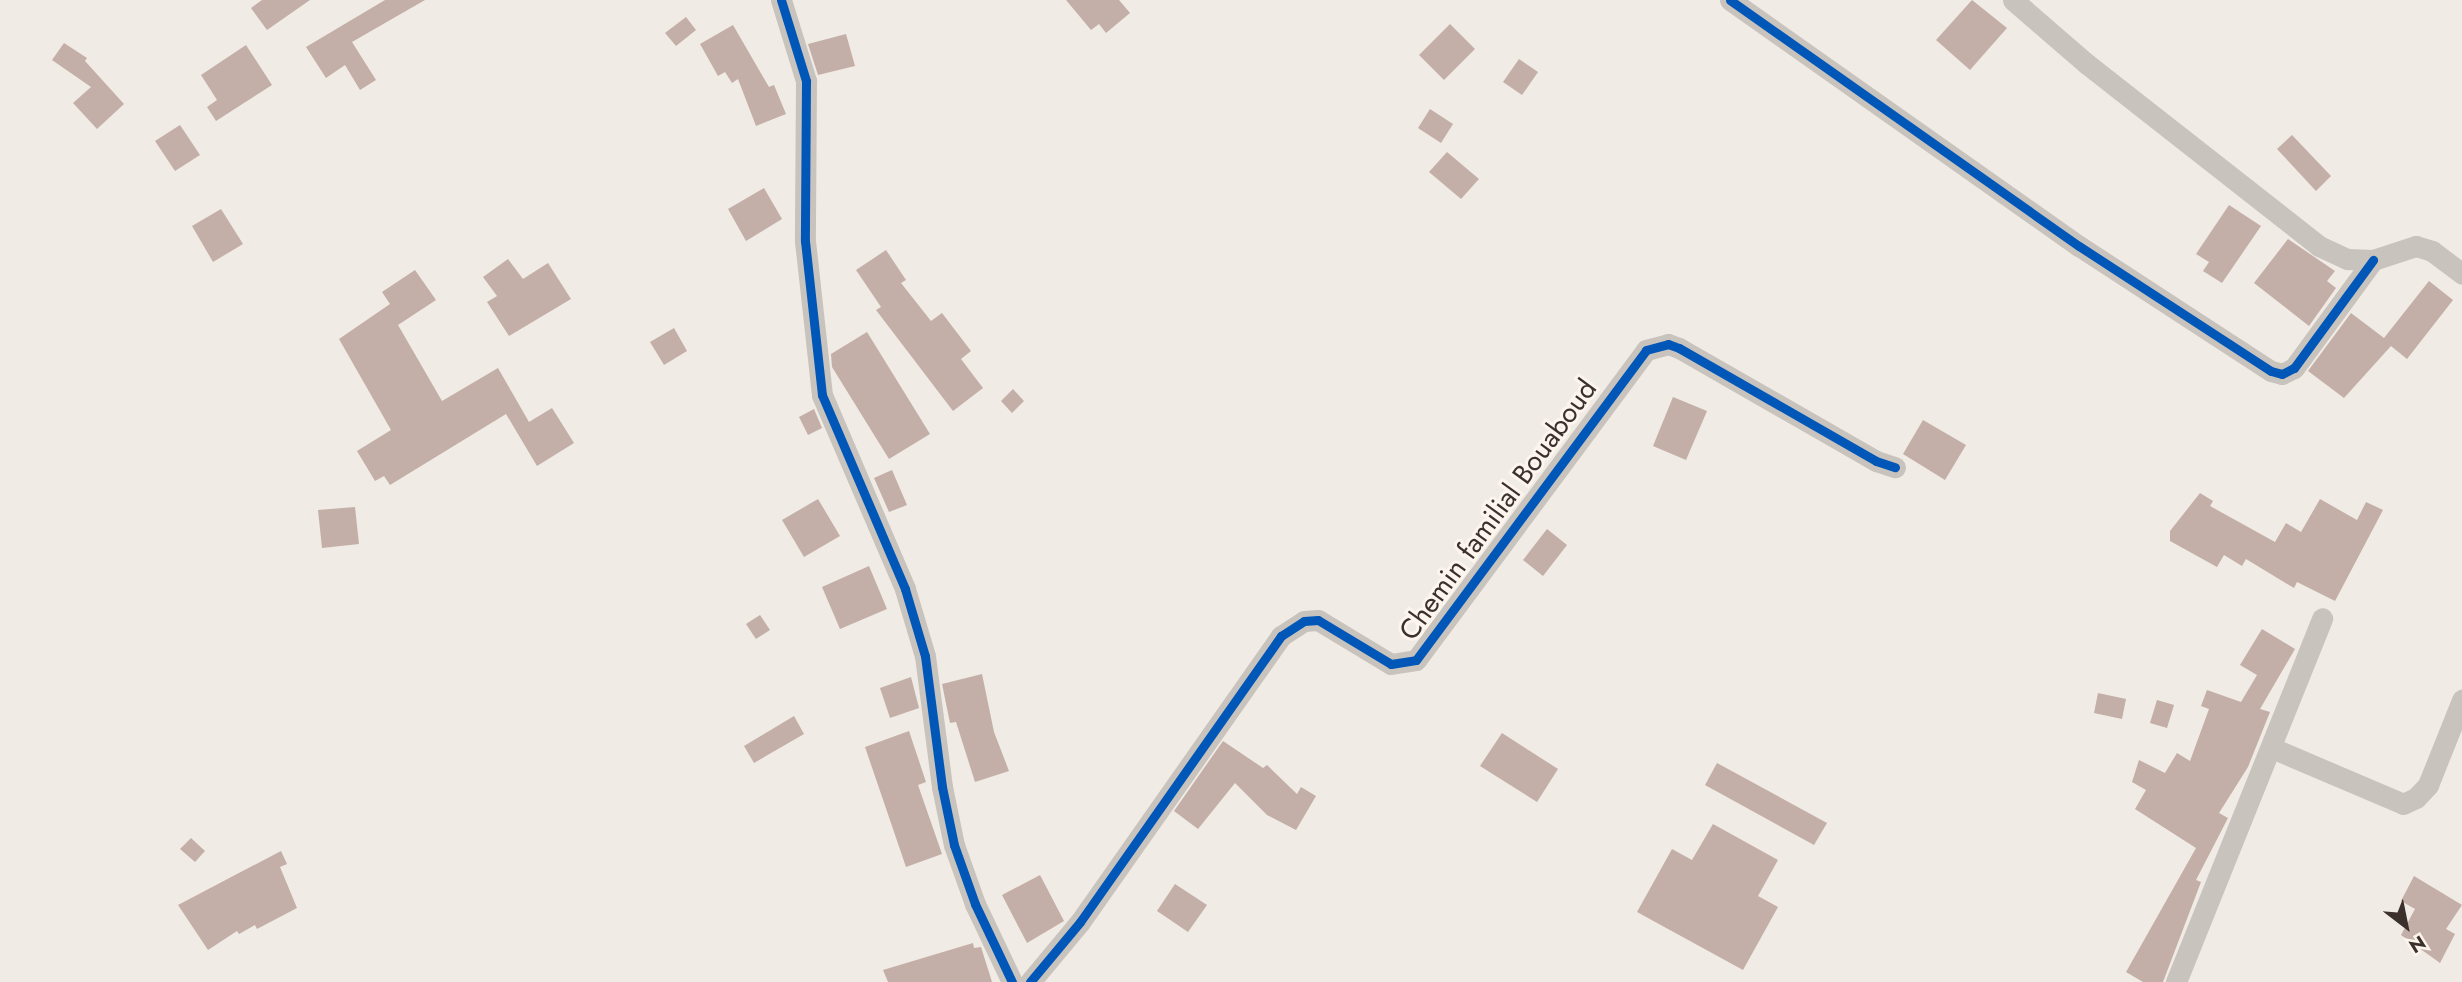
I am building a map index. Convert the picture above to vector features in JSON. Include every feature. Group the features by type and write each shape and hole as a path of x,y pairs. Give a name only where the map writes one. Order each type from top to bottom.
{"street":[{"path":"781,0 806,81 805,241 822,395 905,589 925,656 942,787 954,845 975,904 1012,982"},
{"path":"1730,0 2079,246 2271,371 2282,374 2294,369 2373,260"},
{"path":"2013,0 2087,64 2319,246 2347,259 2373,260 2416,246 2432,251 2462,274"},
{"name":"Chemin familial Bouaboud","path":"1030,982 1080,922 1280,636 1304,621 1318,620 1391,664 1416,660 1646,350 1656,345 1679,348 1876,461 1895,467"},
{"path":"2176,982 2322,618"},
{"path":"2272,748 2403,804 2416,798 2428,785 2462,700"}],"building":[{"path":"262,0 310,0 267,30 251,8"},
{"path":"385,0 425,0 352,42 376,80 360,90 345,65 326,78 306,47"},
{"path":"1066,0 1119,0 1130,13 1106,33 1099,24 1091,30"},
{"path":"1972,0 2007,28 1970,70 1936,40"},
{"path":"686,17 696,30 676,46 665,33"},
{"path":"1450,24 1475,49 1444,80 1419,55"},
{"path":"733,25 769,87 774,85 786,114 756,126 738,79 732,83 725,72 718,76 700,44"},
{"path":"846,34 855,66 818,75 808,44"},
{"path":"64,43 87,58 85,61 124,104 97,129 73,103 91,87 52,60"},
{"path":"246,45 272,85 216,121 207,107 217,100 201,75"},
{"path":"1519,59 1538,72 1522,95 1503,82"},
{"path":"1430,109 1453,124 1441,143 1418,128"},
{"path":"180,125 200,155 175,171 155,141"},
{"path":"2292,135 2331,176 2316,191 2277,149"},
{"path":"1447,152 1479,179 1461,199 1429,172"},
{"path":"764,188 782,219 746,241 728,209"},
{"path":"2229,205 2261,226 2222,283 2203,271 2209,262 2196,254"},
{"path":"221,209 243,244 213,262 192,226"},
{"path":"2288,239 2335,271 2327,281 2336,288 2309,326 2254,283"},
{"path":"886,250 906,280 901,283 931,321 942,313 971,351 961,359 983,388 953,411 876,310 881,307 856,270"},
{"path":"508,259 523,279 548,263 571,299 509,336 487,302 497,296 483,277"},
{"path":"415,270 436,300 398,325 442,401 498,368 529,422 552,408 574,443 537,466 506,414 390,485 384,476 375,481 357,451 391,430 339,339 390,304 382,292"},
{"path":"2429,281 2453,300 2407,359 2391,346 2344,398 2308,371 2351,313 2384,338"},
{"path":"674,328 687,351 664,365 650,342"},
{"path":"867,332 930,434 889,459 832,367 831,354"},
{"path":"1013,389 1024,401 1012,413 1001,401"},
{"path":"1673,397 1707,411 1686,460 1653,446"},
{"path":"814,409 822,428 808,435 799,417"},
{"path":"1923,420 1966,445 1945,480 1903,454"},
{"path":"892,470 907,505 889,512 874,478"},
{"path":"2200,493 2213,501 2210,506 2275,542 2286,523 2301,532 2320,499 2357,520 2366,502 2383,510 2335,601 2297,582 2294,588 2246,559 2242,566 2224,555 2217,567 2170,541 2170,531"},
{"path":"818,499 840,536 804,557 782,520"},
{"path":"355,507 359,544 322,548 318,510"},
{"path":"1547,529 1567,545 1543,576 1523,560"},
{"path":"869,566 887,609 840,629 822,587"},
{"path":"760,615 770,630 756,639 746,624"},
{"path":"2262,629 2295,649 2260,709 2270,712 2248,767 2219,813 2228,818 2196,880 2201,882 2163,982 2143,982 2126,972 2196,848 2135,809 2146,790 2132,782 2139,760 2165,773 2177,753 2190,761 2209,709 2201,706 2207,690 2241,702 2257,675 2240,665"},
{"path":"982,674 994,732 1009,771 975,782 956,722 950,723 942,684"},
{"path":"911,677 919,708 890,718 880,688"},
{"path":"2098,693 2126,699 2122,719 2094,713"},
{"path":"2157,700 2174,705 2167,728 2150,723"},
{"path":"794,716 804,734 754,763 744,746"},
{"path":"909,731 926,782 918,785 942,854 906,867 865,747"},
{"path":"1502,733 1558,769 1537,802 1480,766"},
{"path":"1223,741 1263,768 1267,765 1297,794 1301,787 1316,796 1296,830 1267,815 1235,783 1198,829 1174,811"},
{"path":"1717,763 1827,823 1814,845 1705,785"},
{"path":"1713,824 1778,860 1758,896 1778,907 1743,970 1637,912 1672,849 1692,860"},
{"path":"191,838 205,851 195,862 180,849"},
{"path":"281,851 287,864 280,867 297,908 257,929 255,925 239,934 237,931 208,950 178,905"},
{"path":"1040,875 1064,921 1027,943 1002,895"},
{"path":"2414,876 2462,905 2446,929 2455,934 2440,963 2401,935 2415,909 2401,901"},
{"path":"1175,884 1207,905 1188,932 1157,911"},
{"path":"973,943 974,948 981,947 992,982 888,982 883,970"}],"cycle path":[{"path":"781,0 806,81 805,241 822,395 905,589 925,656 942,787 954,845 975,904 1012,982"},
{"path":"1730,0 2079,246 2271,371 2282,374 2294,368 2373,260"},
{"path":"1030,982 1080,922 1281,636 1304,621 1318,620 1391,664 1416,660 1646,350 1668,344 1679,348 1876,461 1895,467"}]}
